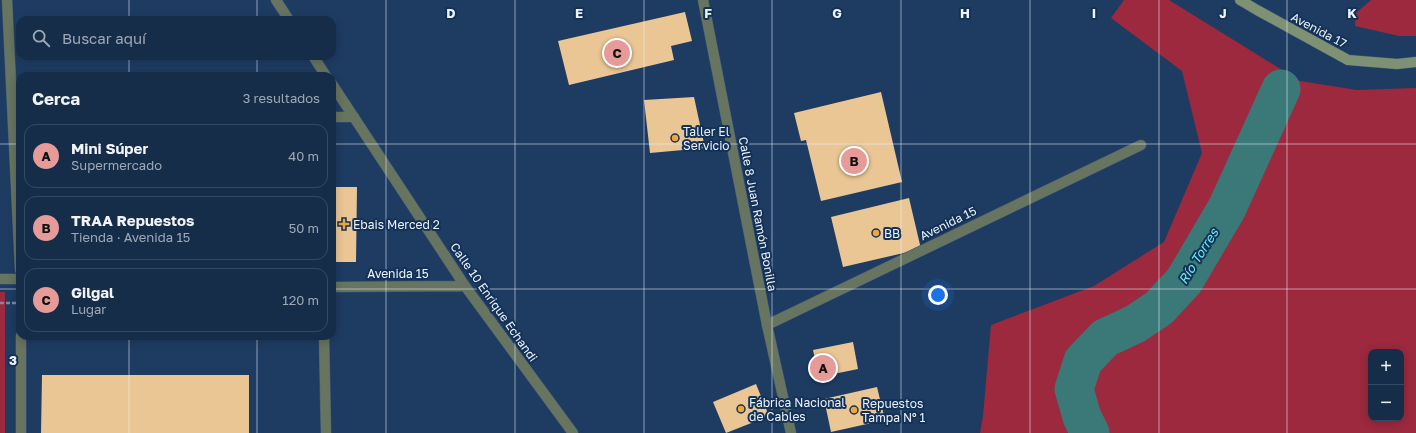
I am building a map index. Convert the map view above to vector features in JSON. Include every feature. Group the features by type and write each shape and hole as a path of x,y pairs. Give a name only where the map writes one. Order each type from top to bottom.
{"main road":[{"name":"Avenida 17","path":"1240,0 1348,60 1396,64 1416,62"}],"street":[{"path":"7,0 16,105"},
{"path":"276,0 286,16"},
{"name":"Calle 8 Juan Ramón Bonilla","path":"703,0 767,325 791,433"},
{"path":"316,60 323,72"},
{"name":"Calle 10 Enrique Echandi","path":"336,90 465,286 573,433"},
{"path":"336,116 354,117"},
{"name":"Avenida 15","path":"767,325 1141,145"},
{"path":"0,279 16,279"},
{"name":"Avenida 15","path":"336,287 465,286"},
{"path":"21,340 21,433"},
{"path":"324,340 326,433"}],"path":[{"path":"0,303 16,303"}],"shaded area":[{"path":"1124,0 1169,0 1300,81 1357,90 1416,88 1416,433 980,433 983,416 991,325 1094,286 1164,242 1202,153 1182,71 1111,18"},
{"path":"1371,0 1416,0 1416,36 1399,36 1355,26 1356,13"},
{"path":"0,292 5,292 5,433 0,433"}],"building":[{"path":"685,12 692,41 671,46 674,60 569,85 558,41"},
{"path":"881,92 902,182 821,201 806,140 801,141 794,113"},
{"path":"694,97 705,148 650,153 644,100"},
{"name":"Ebais Merced 2","path":"336,187 357,187 356,262 336,262"},
{"name":"BB","path":"909,198 921,249 843,267 831,217"},
{"path":"853,342 858,369 819,377 813,350"},
{"path":"42,375 249,375 249,433 41,433"},
{"name":"Fábrica Nacional de Cables","path":"756,384 769,416 726,433 713,402"},
{"name":"Repuestos Tampa Nº 1","path":"877,387 885,420 831,432 824,399"}],"waterway":[{"name":"Río Torres","path":"1090,433 1082,417 1074,389 1083,361 1105,338 1135,324 1159,308 1184,281 1227,208 1281,89"}],"place":[{"name":"Gilgal","path":"617,53"},
{"name":"Taller El Servicio","path":"675,138"},
{"name":"TRAA Repuestos","path":"854,161"},
{"name":"Ebais Merced 2","path":"344,224"},
{"name":"BB","path":"876,233"},
{"name":"Mini Súper","path":"823,368"},
{"name":"Fábrica Nacional de Cables","path":"741,409"},
{"name":"Repuestos Tampa Nº 1","path":"854,410"}]}
